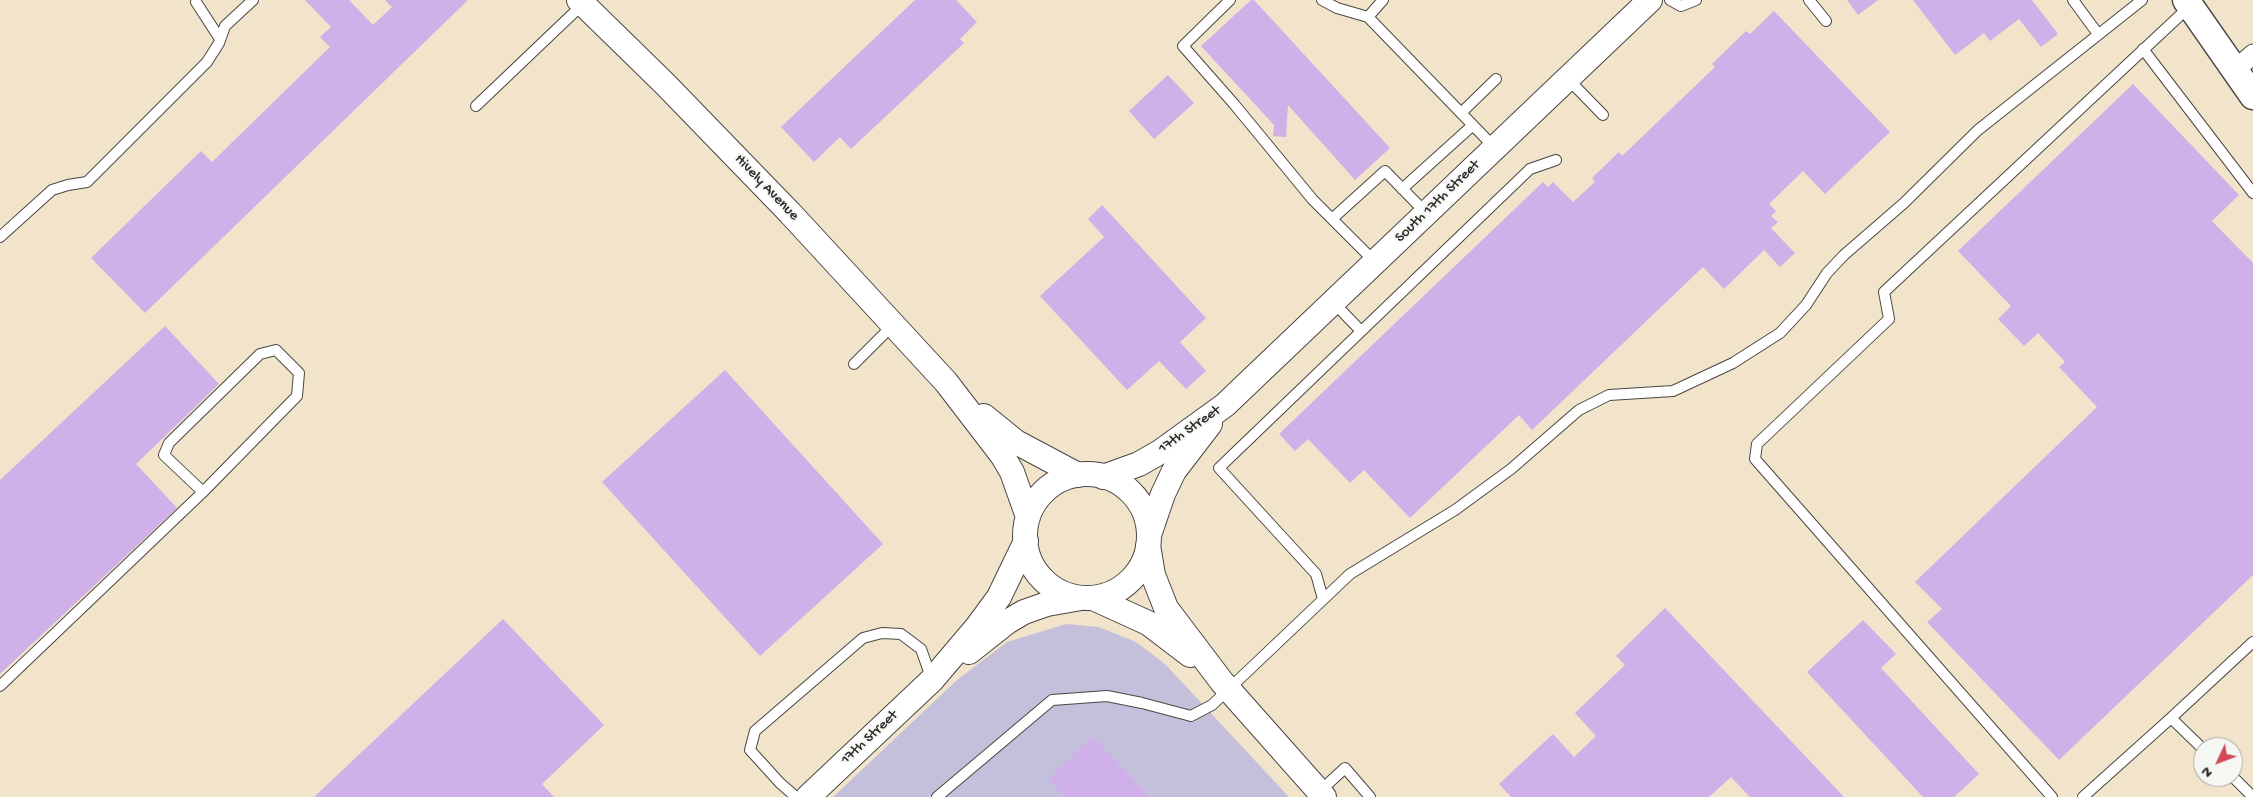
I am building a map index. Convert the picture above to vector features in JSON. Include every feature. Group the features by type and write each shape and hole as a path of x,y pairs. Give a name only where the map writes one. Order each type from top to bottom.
{"main road":[{"path":"2188,3 2244,62 2253,96"}],"street":[{"name":"South 17th Street","path":"1225,405 1650,0"},
{"name":"Hively Avenue","path":"581,2 680,99 790,213 946,382 1002,455 1012,472 1028,517"},
{"name":"Hively Avenue","path":"946,382 1016,442 1078,475"},
{"name":"17th Street","path":"1103,476 1139,464 1160,452 1225,405"},
{"name":"17th Street","path":"1148,540 1163,494 1174,471 1225,405"},
{"path":"1226,686 1164,633 1148,623 1088,598 1062,592 1045,581 1032,564 1026,541 1028,517 1042,493 1053,484 1078,475 1103,476 1122,486 1137,500 1143,511 1153,575 1166,608 1226,686 1321,794"},
{"path":"1088,598 1115,591 1134,577 1143,561 1148,540"},
{"name":"17th Street","path":"932,680 990,612 1026,541"},
{"name":"17th Street","path":"808,797 932,680 1008,622 1024,612 1047,604 1088,598"}],"lane":[{"path":"0,238 52,190 88,182 207,62 225,26 253,0"},
{"path":"1230,0 1183,46 1234,104 1313,200 1375,262"},
{"path":"1322,0 1337,8 1368,17 1495,148"},
{"path":"1368,17 1383,0"},
{"path":"1670,0 1681,6 1696,0"},
{"path":"1808,0 1826,20"},
{"path":"2073,0 2098,34"},
{"path":"937,797 1052,700 1107,696 1191,716 1212,705 1226,686 1350,574 1402,544 1463,504 1511,469 1580,410 1609,395 1673,391 1733,363 1780,333 1806,305 1827,273 1844,255 1904,203 1978,130 2142,0"},
{"path":"198,1 220,39"},
{"path":"476,106 581,2"},
{"path":"2052,797 1755,459 1757,444 1889,319 1884,292 2143,49 2188,3"},
{"path":"2143,49 2253,193"},
{"path":"1461,113 1496,79"},
{"path":"1568,79 1604,115"},
{"path":"1402,189 1473,126"},
{"path":"1323,599 1316,574 1219,468 1530,169 1556,160"},
{"path":"1332,219 1385,171 1426,214"},
{"path":"1333,302 1361,331"},
{"path":"854,364 894,325"},
{"path":"0,686 203,492 298,396 299,373 276,350 260,354 169,444 164,455 203,492"},
{"path":"796,797 780,783 750,750 756,731 863,638 882,633 901,634 921,649 932,680"},
{"path":"2083,797 2253,642"},
{"path":"2171,718 2193,739"},
{"path":"1321,794 1345,768 1370,797"},
{"path":"2242,787 2253,797"}],"shaded area":[{"path":"1066,624 1099,627 1136,642 1165,664 1289,797 833,797 957,680 1007,642"}],"building":[{"path":"305,0 349,0 373,25 392,7 385,0 468,0 145,313 91,258 201,151 212,162 330,47 320,37 331,27"},
{"path":"915,0 956,0 977,22 960,39 964,43 851,149 840,137 814,162 781,127"},
{"path":"1251,0 1254,0 1390,148 1355,180 1288,105 1286,137 1273,136 1274,125 1201,46"},
{"path":"1847,0 1878,0 1858,15"},
{"path":"1913,0 2032,0 2058,34 2041,47 2019,19 1990,41 1984,33 1955,55"},
{"path":"1774,11 1890,132 1825,194 1803,171 1769,204 1776,211 1771,216 1778,222 1771,228 1795,253 1780,267 1764,250 1724,289 1703,267 1532,430 1519,415 1410,518 1364,470 1350,483 1308,439 1295,451 1279,434 1543,182 1548,187 1553,182 1573,202 1595,182 1592,178 1619,152 1622,156 1715,67 1712,64 1746,31 1750,34"},
{"path":"1168,75 1194,103 1154,139 1129,111"},
{"path":"2133,84 2239,195 2212,221 2253,263 2253,575 2059,760 1927,622 1942,609 1915,582 2097,407 2059,367 2065,362 2038,333 2024,346 1998,319 2011,306 1958,251"},
{"path":"1102,205 1206,318 1180,342 1206,371 1186,389 1159,361 1127,390 1040,296 1104,237 1088,219"},
{"path":"165,326 219,384 136,464 177,508 0,674 0,480"},
{"path":"725,370 883,544 760,656 602,482"},
{"path":"1665,608 1844,797 1750,797 1731,777 1709,797 1511,797 1499,784 1553,734 1574,757 1596,736 1575,713 1625,665 1616,656"},
{"path":"503,619 604,725 542,784 554,797 314,797"},
{"path":"1863,620 1896,654 1881,668 1979,774 1954,797 1923,797 1807,672"},
{"path":"1093,737 1150,797 1065,797 1048,779"}]}
